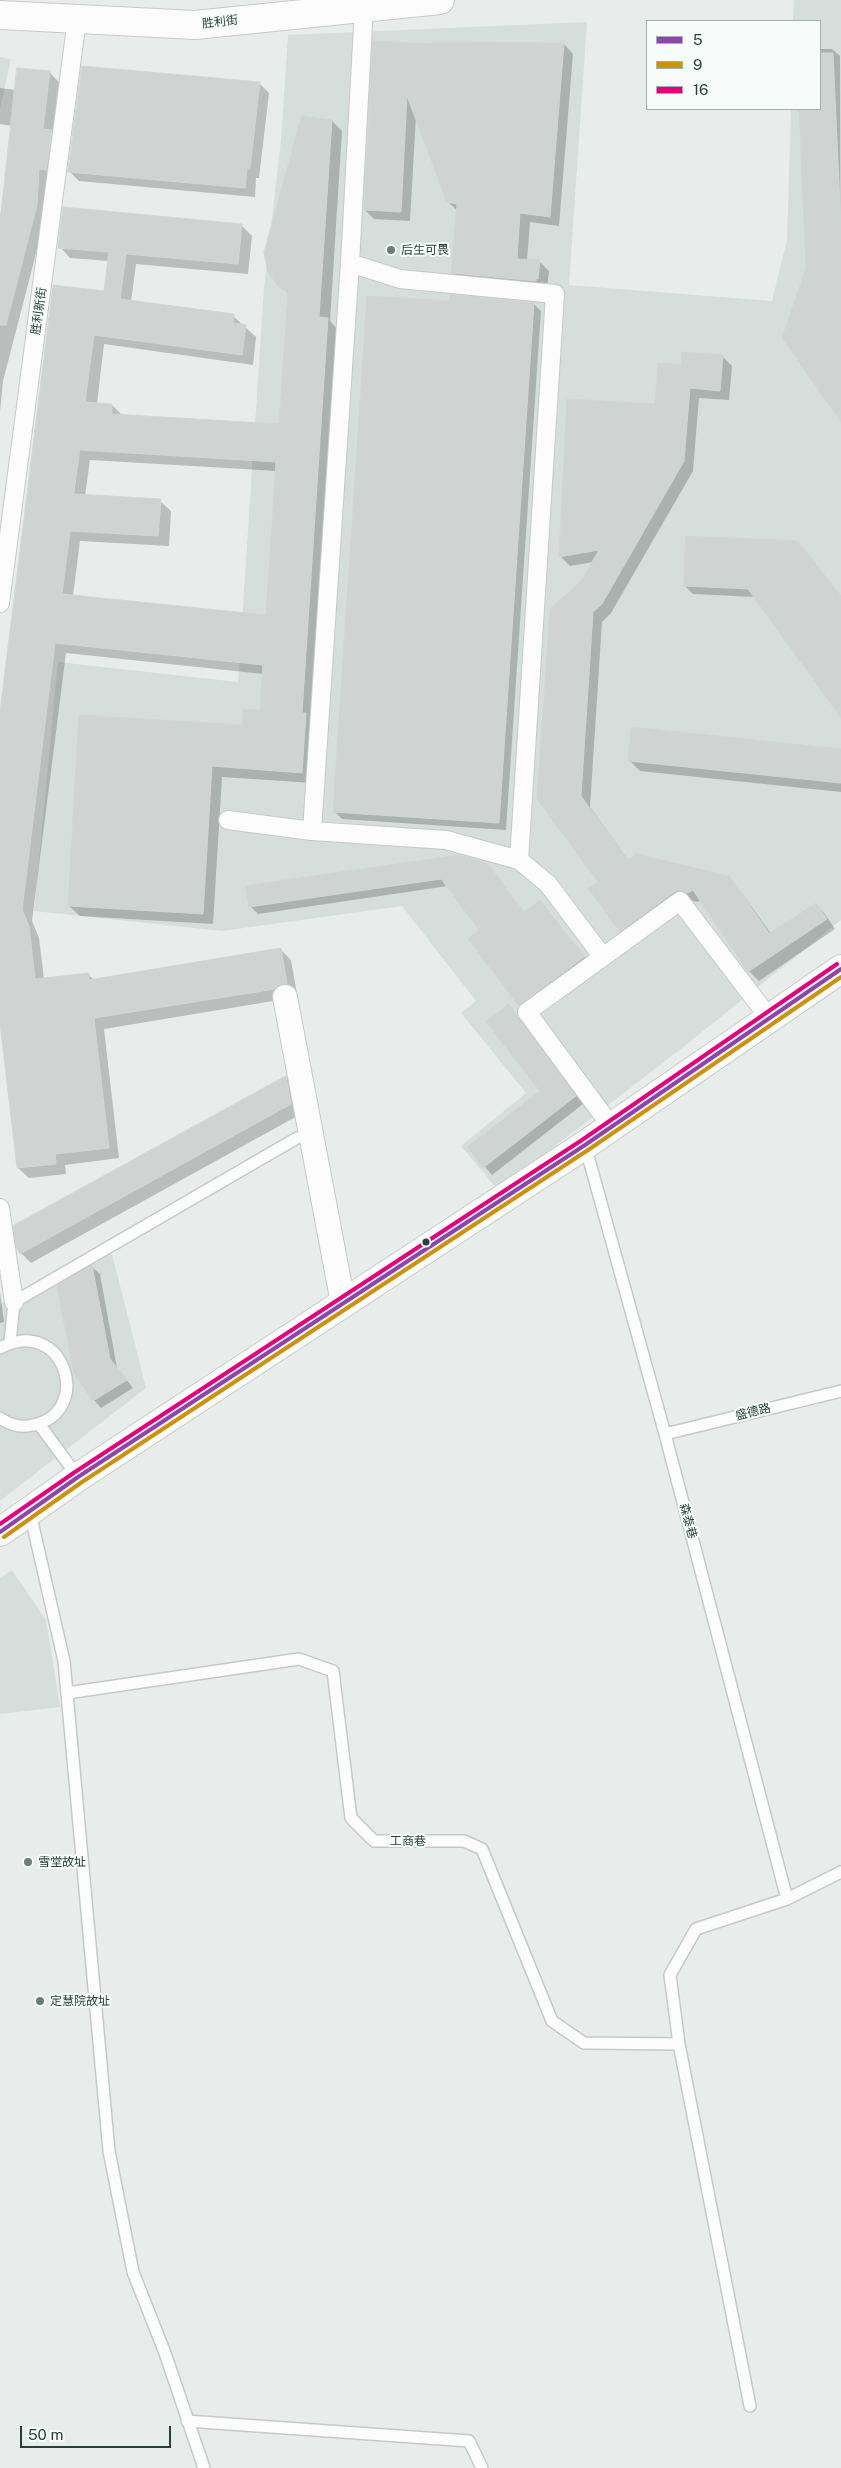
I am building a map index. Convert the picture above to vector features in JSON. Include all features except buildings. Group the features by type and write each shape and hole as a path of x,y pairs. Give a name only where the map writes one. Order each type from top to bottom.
{"main road":[{"name":"胜利街","path":"0,15 37,8 77,19 195,25 413,1 440,0"},
{"path":"0,1532 78,1477 585,1145 841,969"}],"street":[{"path":"312,831 350,263 364,7"},
{"name":"胜利新街","path":"0,603 77,19"},
{"path":"350,263 400,279 555,294 519,860"},
{"path":"228,820 312,831 446,840 519,860 548,884 603,956"},
{"path":"611,1126 526,1012 680,901 770,1019"},
{"path":"285,997 343,1303"},
{"path":"0,1208 14,1302"}],"lane":[{"path":"0,1418 17,1426 39,1424 53,1415 63,1402 67,1391 65,1369 60,1359 43,1344 32,1341 5,1345 14,1302 297,1138"},
{"name":"森泰巷","path":"585,1145 665,1434 787,1899"},
{"name":"盛德路","path":"665,1434 841,1391"},
{"path":"39,1424 78,1477"},
{"path":"30,1512 64,1661 109,2151 133,2272 204,2468"},
{"name":"工商巷","path":"67,1693 299,1659 334,1671 350,1818 374,1841 464,1841 482,1850 552,2021 560,2027 584,2043 679,2044"},
{"path":"750,2406 679,2044 670,1975 696,1929 787,1899 841,1872"},
{"path":"187,2421 469,2442 482,2468"}],"shaded area":[{"path":"794,0 841,0 841,920 686,1045 498,1190 461,1146 526,1093 461,1013 476,1001 402,906 222,931 34,911 58,662 238,682 264,288 281,140 288,35 587,22 569,285 772,301 787,240 791,110 821,110 821,20 793,20"},
{"path":"0,57 11,59 0,109"},
{"path":"112,1254 146,1388 0,1501 0,1304"},
{"path":"12,1570 46,1620 60,1707 0,1714 0,1578"}],"transit line":[{"name":"16","path":"0,1524 75,1472 582,1140 837,964"},
{"name":"5","path":"0,1532 78,1477 585,1145 841,969"},
{"name":"9","path":"4,1537 82,1482 588,1150 841,977"}],"place":[{"name":"后生可畏","path":"391,250"},
{"name":"雪堂故址","path":"28,1862"},
{"name":"定慧院故址","path":"40,2001"}]}
